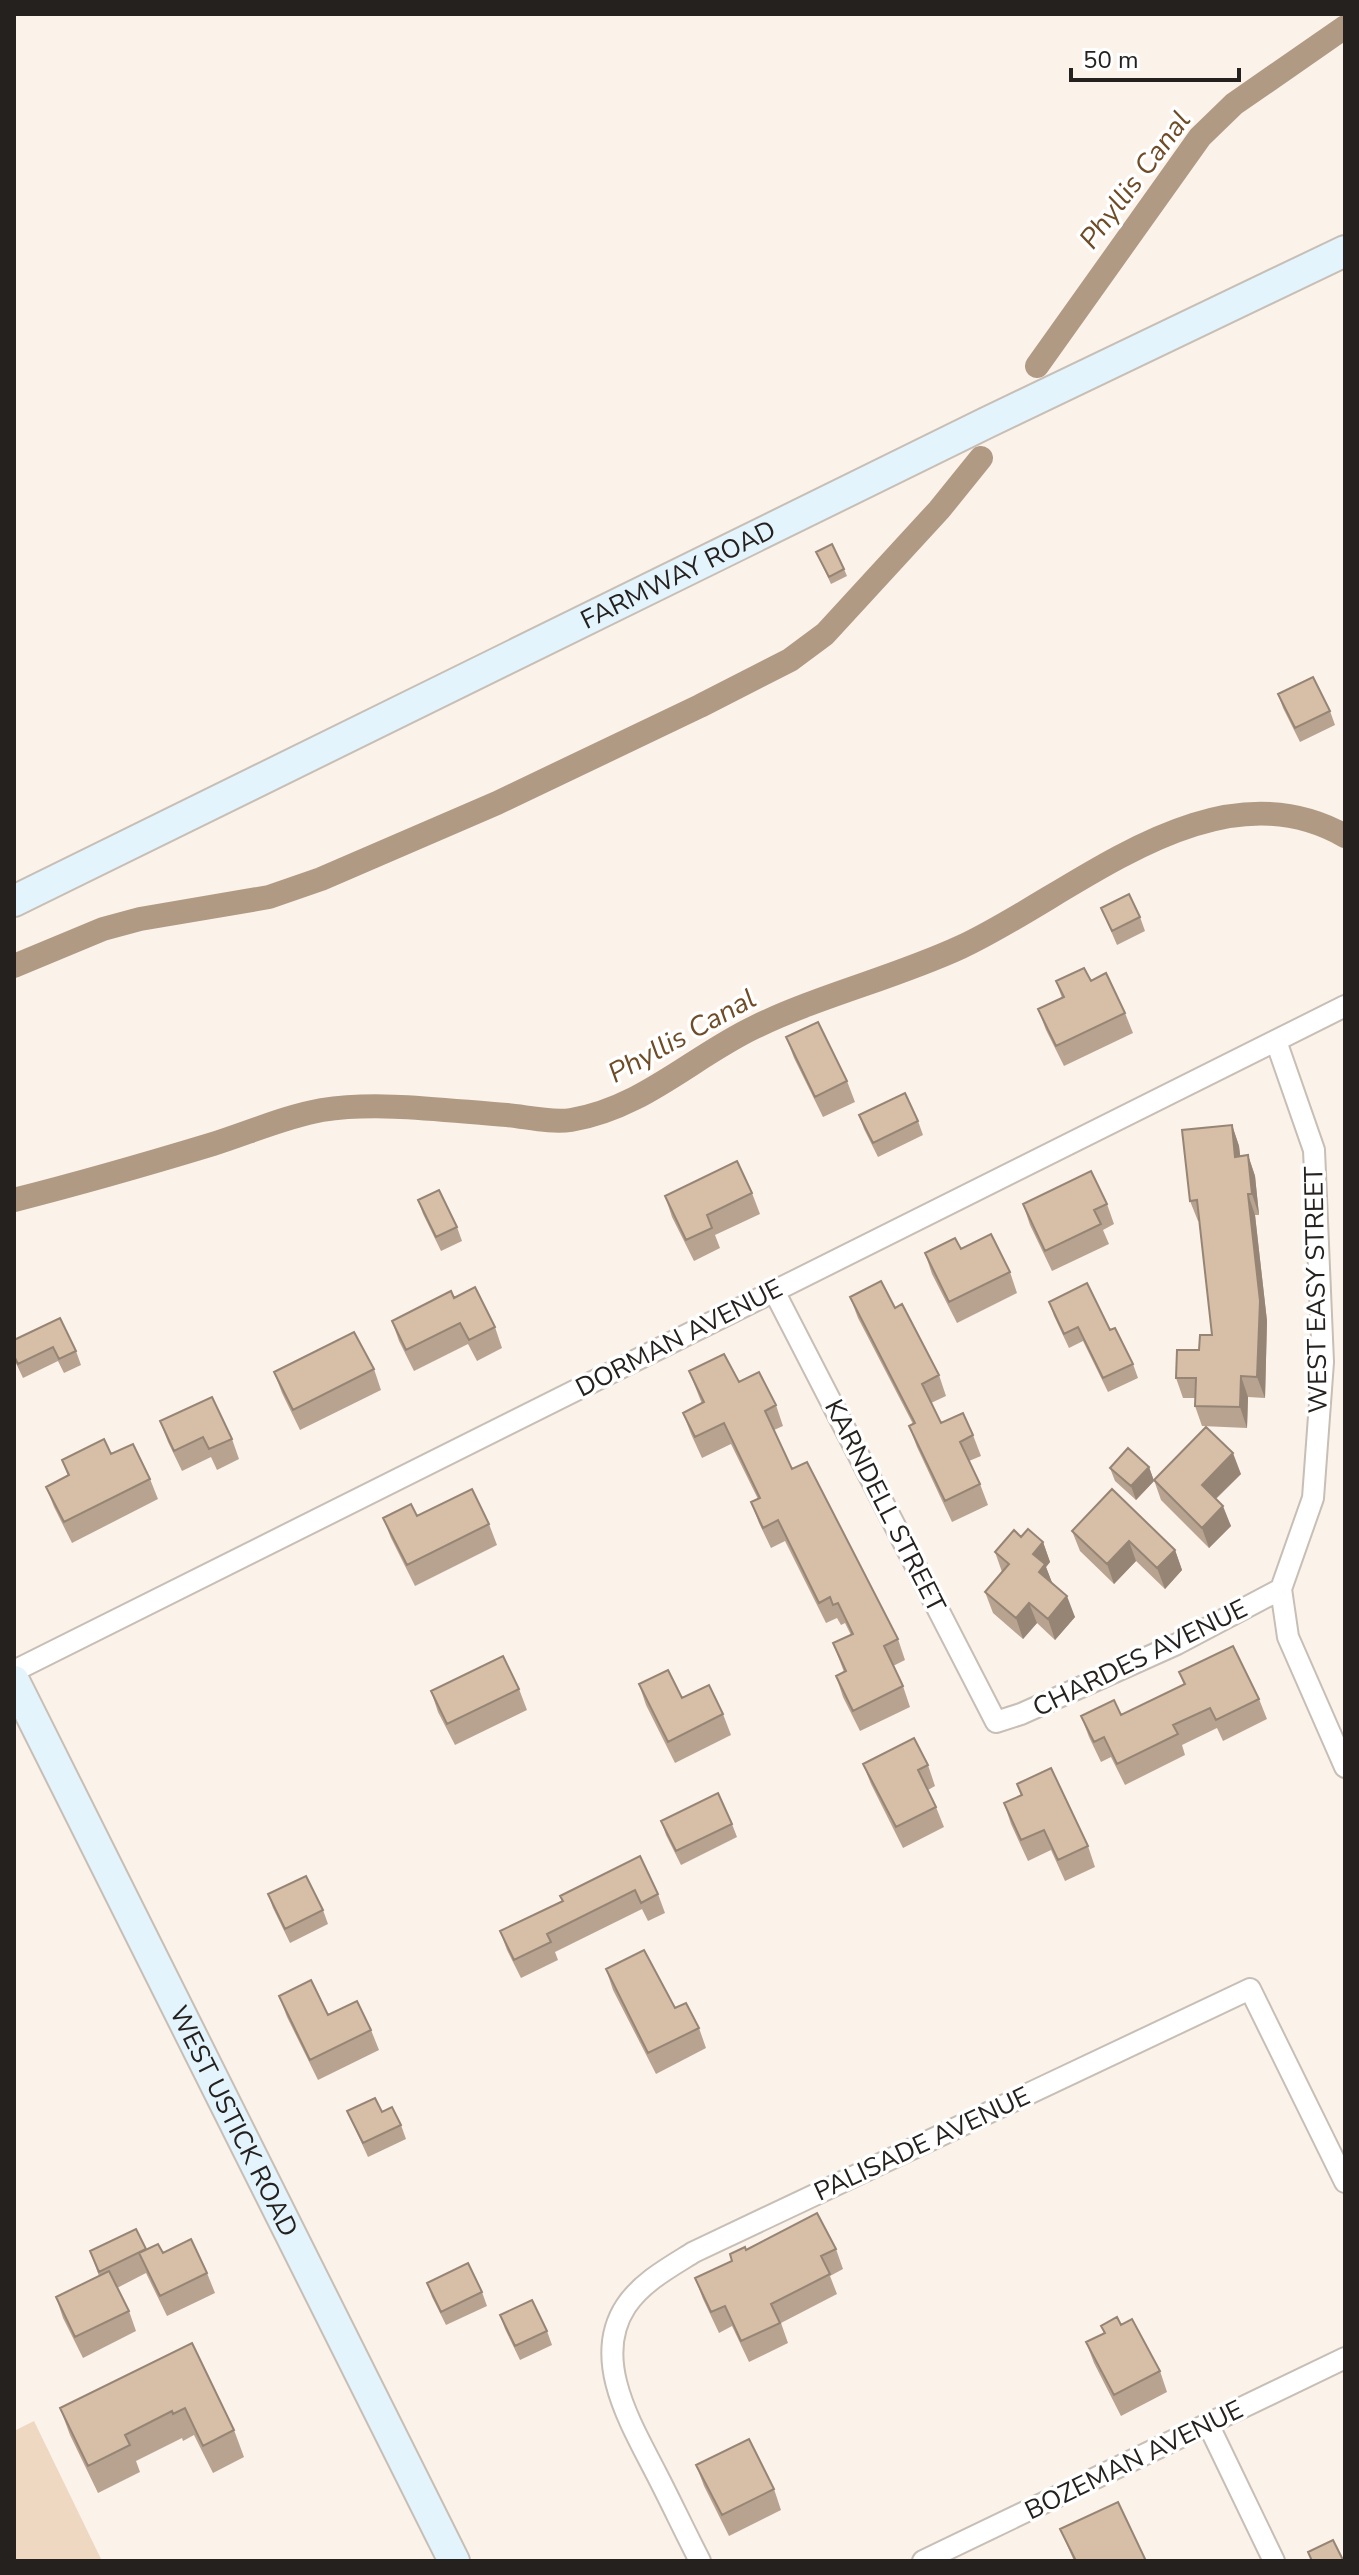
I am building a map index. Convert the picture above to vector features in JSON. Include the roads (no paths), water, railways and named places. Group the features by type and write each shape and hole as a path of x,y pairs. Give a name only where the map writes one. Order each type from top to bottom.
{"main road":[{"name":"FARMWAY ROAD","path":"14,901 986,423 1345,251"},
{"name":"WEST USTICK ROAD","path":"14,1681 454,2561"}],"street":[{"name":"DORMAN AVENUE","path":"14,1671 1345,1006"},
{"name":"WEST EASY STREET","path":"1276,1041 1314,1150 1323,1362 1313,1498 1281,1589 1288,1637 1342,1754"},
{"name":"KARNDELL STREET","path":"774,1291 996,1722"},
{"name":"CHARDES AVENUE","path":"996,1722 1021,1714 1177,1644 1281,1589"},
{"name":"PALISADE AVENUE","path":"700,2561 626,2412 612,2349 615,2327 627,2304 642,2288 694,2252 1250,1989 1345,2182"},
{"name":"BOZEMAN AVENUE","path":"923,2561 1345,2358"},
{"path":"1208,2424 1274,2561"}],"waterway":[{"name":"Phyllis Canal","path":"1037,366 1200,137 1234,104 1345,27"},
{"name":"Phyllis Canal","path":"14,966 103,929 140,919 269,897 321,879 497,803 790,660 825,634 939,510 981,458"},
{"name":"Phyllis Canal","path":"14,1200 163,1159 281,1120 322,1110 367,1106 414,1108 555,1121 597,1114 644,1093 755,1027 961,947 1098,869 1146,844 1196,824 1245,814 1295,817 1345,836"}]}
